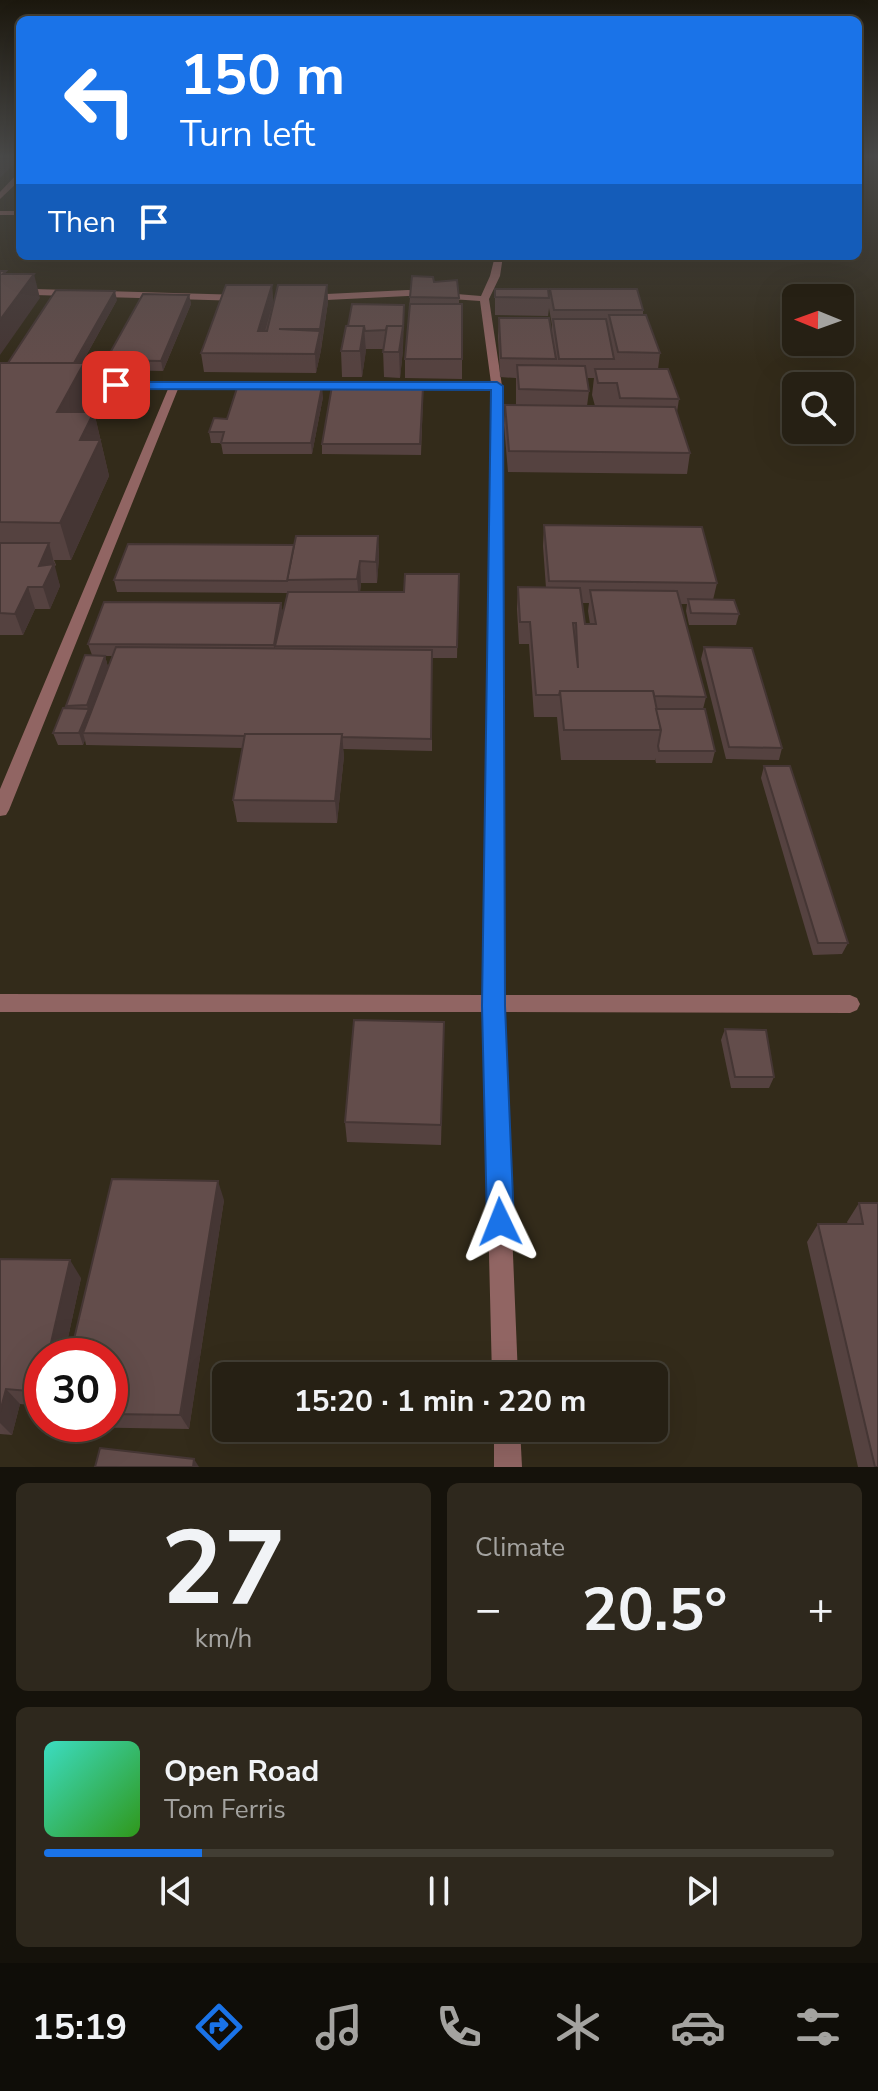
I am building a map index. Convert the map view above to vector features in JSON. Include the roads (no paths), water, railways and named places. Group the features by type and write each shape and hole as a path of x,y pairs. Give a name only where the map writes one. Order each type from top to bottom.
{"street":[{"path":"498,260 495,276 484,299 497,386 493,1006 505,1362"},
{"path":"0,291 251,298"},
{"path":"294,299 408,293 484,299"},
{"path":"63,385 266,386"},
{"path":"0,810 174,386"},
{"path":"296,386 497,386"},
{"path":"0,1003 493,1006 850,1004"},
{"path":"507,1442 508,1467"}]}
